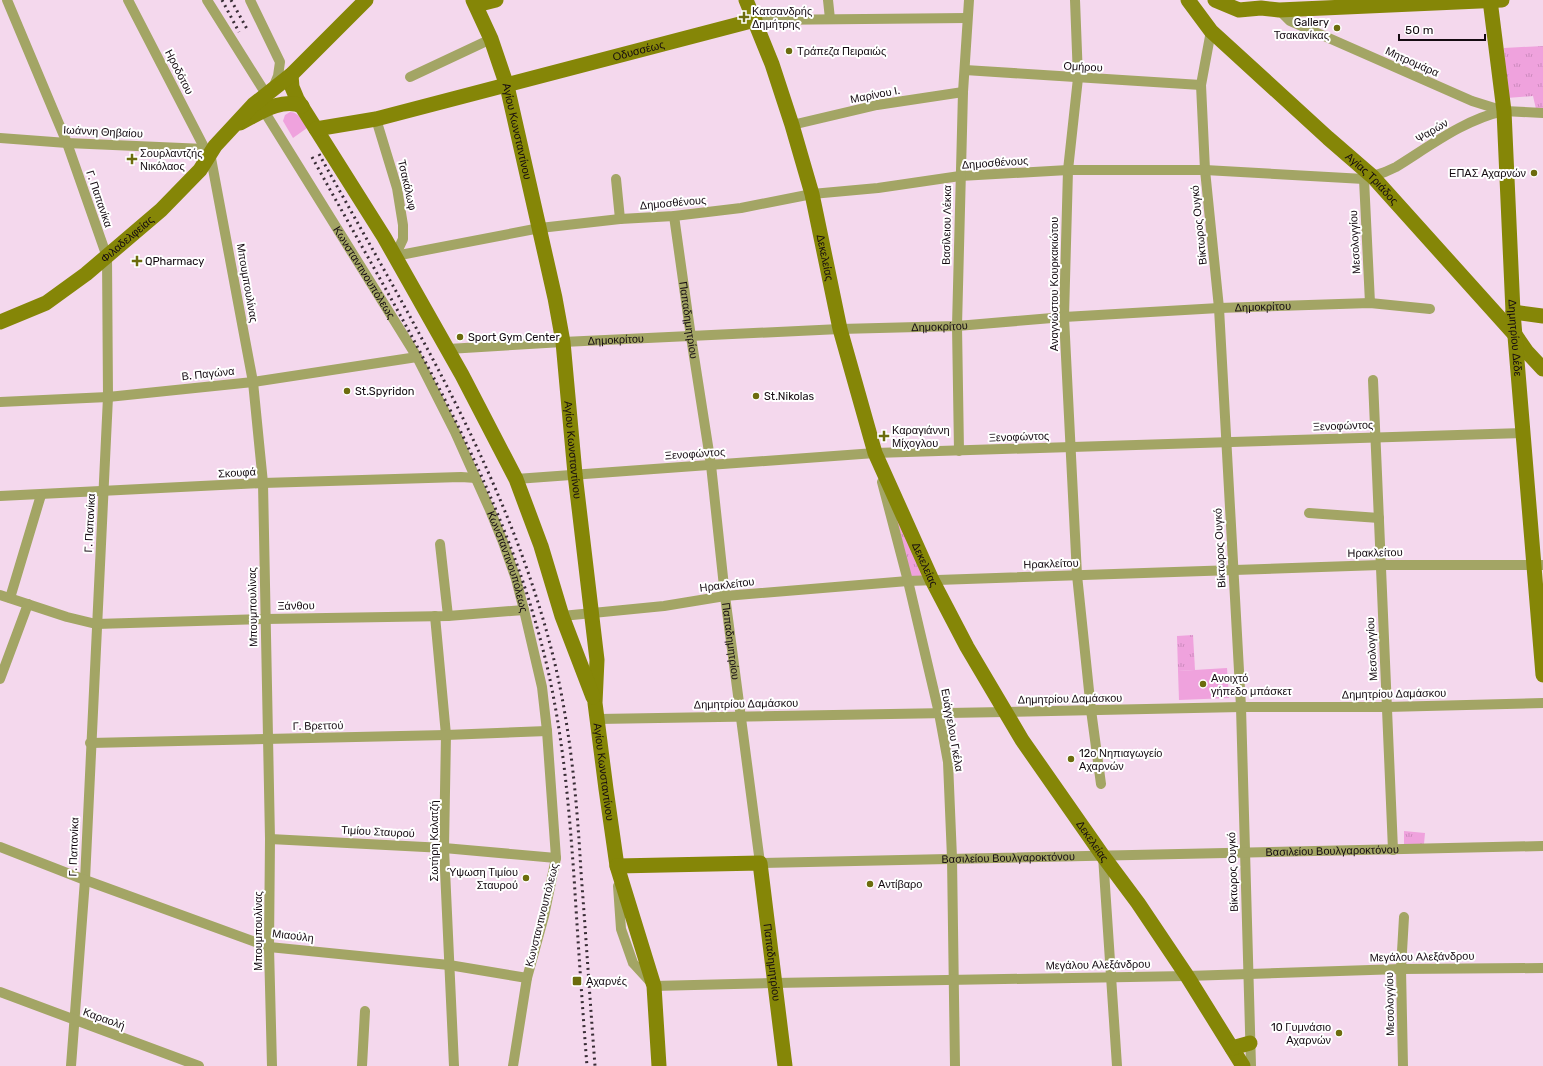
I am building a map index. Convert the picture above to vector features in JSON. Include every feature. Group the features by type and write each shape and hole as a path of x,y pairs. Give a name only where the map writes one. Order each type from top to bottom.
{"street":[{"name":"Γ. Παπανίκα","path":"7,0 67,143 107,257 108,397 90,743 85,880 71,1066"},
{"name":"Ηροδότου","path":"128,0 208,151"},
{"path":"207,0 269,91 278,76 280,62 250,0"},
{"name":"Φιλαδελφείας","path":"0,322 46,303 107,257 188,183 200,170 208,151 253,105 291,75 366,0"},
{"path":"475,2 496,0"},
{"name":"Δεκελείας","path":"746,0 772,64 812,194 840,329 875,453 932,580 967,647 1022,740 1103,856 1138,903 1187,976 1243,1066"},
{"path":"828,0 830,19"},
{"name":"Βασίλειου Λέκκα","path":"959,451 957,326 960,176 963,92 969,0"},
{"name":"Αναγνώστου Κουρκακιώτου","path":"1075,0 1078,78 1068,170 1064,317 1077,576 1091,710 1101,784"},
{"name":"Αγίας Τριάδος","path":"1188,0 1211,31 1369,178 1516,336 1527,352 1543,370"},
{"path":"1215,0 1240,10 1261,8 1279,10 1380,3 1494,0"},
{"name":"Δημητρίου Δέδε","path":"1494,0 1504,110 1513,312 1523,433 1538,565 1543,675"},
{"name":"Αγίου Κωνσταντίνου","path":"475,2 491,39 507,86 540,228 563,342 575,474 597,660 595,703 617,866 654,986 660,1066"},
{"name":"Μητρομάρα","path":"1279,10 1290,21 1472,101 1504,110 1543,113"},
{"name":"Οδυσσέως","path":"316,129 376,119 755,20 967,18"},
{"name":"Βίκτωρος Ουγκό","path":"1211,31 1201,85 1205,170 1219,308 1241,707 1251,1066"},
{"path":"410,77 491,39"},
{"name":"Ομήρου","path":"965,70 1201,85"},
{"path":"291,75 292,87 302,106 395,256 448,349 516,479 541,546 562,616 595,703"},
{"name":"Μαρίνου Ι.","path":"792,125 877,105 963,92"},
{"name":"Φιλαδελφείας","path":"231,128 279,104 293,103 302,106"},
{"name":"Ψαρών","path":"1369,178 1396,167 1473,120 1504,110"},
{"name":"Κωνσταντινουπόλεως","path":"264,111 417,358 455,432 476,478 503,542 516,580 524,610 542,687 547,731 556,858 544,916 527,978 512,1066"},
{"name":"Τσακάλωφ","path":"376,119 397,188 403,224 402,239 395,256"},
{"name":"Ιωάννη Θηβαίου","path":"0,138 208,151"},
{"name":"Μπουμπουλίνας","path":"208,151 253,382 263,483 270,839 269,947 272,1066"},
{"name":"Δημοσθένους","path":"395,256 540,228 620,219 674,216 742,208 812,194 878,188 960,176 1068,170 1205,170 1369,178"},
{"name":"Μεσολογγίου","path":"1369,178 1370,303"},
{"path":"616,179 620,219"},
{"name":"Παπαδημητρίου","path":"674,216 711,465 725,596 742,716 785,1066"},
{"name":"Δημοκρίτου","path":"448,349 840,329 957,326 1064,317 1219,308 1370,303 1430,309"},
{"path":"1513,312 1543,316"},
{"name":"Β. Παγώνα","path":"0,402 108,397 253,382 417,358"},
{"name":"Μεσολογγίου","path":"1373,380 1393,850"},
{"name":"Ξενοφώντος","path":"516,479 875,453 1523,433"},
{"name":"Ευάγγελου Γκέλα","path":"875,453 908,581 939,713 948,762 952,858 955,1066"},
{"name":"Σκουφά","path":"0,496 263,483 461,477 476,478"},
{"path":"10,598 41,495"},
{"path":"1309,513 1379,518"},
{"path":"440,544 448,616"},
{"name":"Ηρακλείτου","path":"562,616 664,606 725,596 908,581 1380,565 1538,565"},
{"name":"Ξάνθου","path":"0,595 67,617 96,624 448,616 524,610"},
{"path":"0,679 28,604"},
{"name":"Σωτήρη Καλατζή","path":"435,616 446,735 444,848 454,1066"},
{"name":"Δημητρίου Δαμάσκου","path":"598,719 1241,707 1387,707 1543,703"},
{"name":"Γ. Βρεττού","path":"90,743 446,735 547,731"},
{"name":"Τιμίου Σταυρού","path":"270,839 444,848 556,858"},
{"name":"Βασιλείου Βουλγαροκτόνου","path":"617,866 1543,846"},
{"name":"Μιαούλη","path":"0,847 85,880 269,947 449,965 527,978"},
{"path":"1103,856 1117,1066"},
{"name":"Μεσολογγίου","path":"1403,1066 1401,969 1404,917"},
{"name":"Μεγάλου Αλεξάνδρου","path":"654,986 954,979 1187,976 1401,969 1543,968"},
{"name":"Καραολή","path":"0,992 74,1021 199,1066"},
{"path":"362,1066 365,1011"},
{"path":"1232,1048 1250,1043"}],"green space":[{"path":"1543,46 1543,109 1536,109 1533,96 1507,98 1504,48"},
{"path":"290,112 298,115 307,128 293,138 283,121 285,115"},
{"path":"891,501 927,579 912,579"},
{"path":"1193,635 1195,670 1178,671 1177,636"},
{"name":"Ανοιχτό γήπεδο μπάσκετ","path":"1227,668 1229,698 1179,700 1178,671"},
{"path":"1404,831 1425,833 1424,844 1404,845"}],"railway":[{"path":"222,0 239,32"},
{"path":"231,0 247,29"},
{"path":"319,154 388,277 455,402 485,465 512,530 536,596 561,690 569,742 578,820 595,1066"},
{"path":"312,157 415,342 447,404 477,467 505,532 528,598 553,692 565,771 587,1066"}],"place":[{"name":"Κατσανδρής Δημήτρης","path":"744,17"},
{"name":"Gallery Τσακανίκας","path":"1337,28"},
{"name":"Τράπεζα Πειραιώς","path":"789,51"},
{"name":"Σουρλαντζής Νικόλαος","path":"132,159"},
{"name":"ΕΠΑΣ Αχαρνών","path":"1534,173"},
{"name":"QPharmacy","path":"137,261"},
{"name":"Sport Gym Center","path":"460,337"},
{"name":"St.Spyridon","path":"347,391"},
{"name":"St.Nikolas","path":"756,396"},
{"name":"Καραγιάννη Μίχογλου","path":"884,436"},
{"name":"Ανοιχτό γήπεδο μπάσκετ","path":"1203,684"},
{"name":"12ο Νηπιαγωγείο Αχαρνών","path":"1071,759"},
{"name":"Ύψωση Τιμίου Σταυρού","path":"526,878"},
{"name":"Αντίβαρο","path":"870,884"},
{"name":"Αχαρνές","path":"577,981"},
{"name":"10 Γυμνάσιο Αχαρνών","path":"1339,1033"}]}
